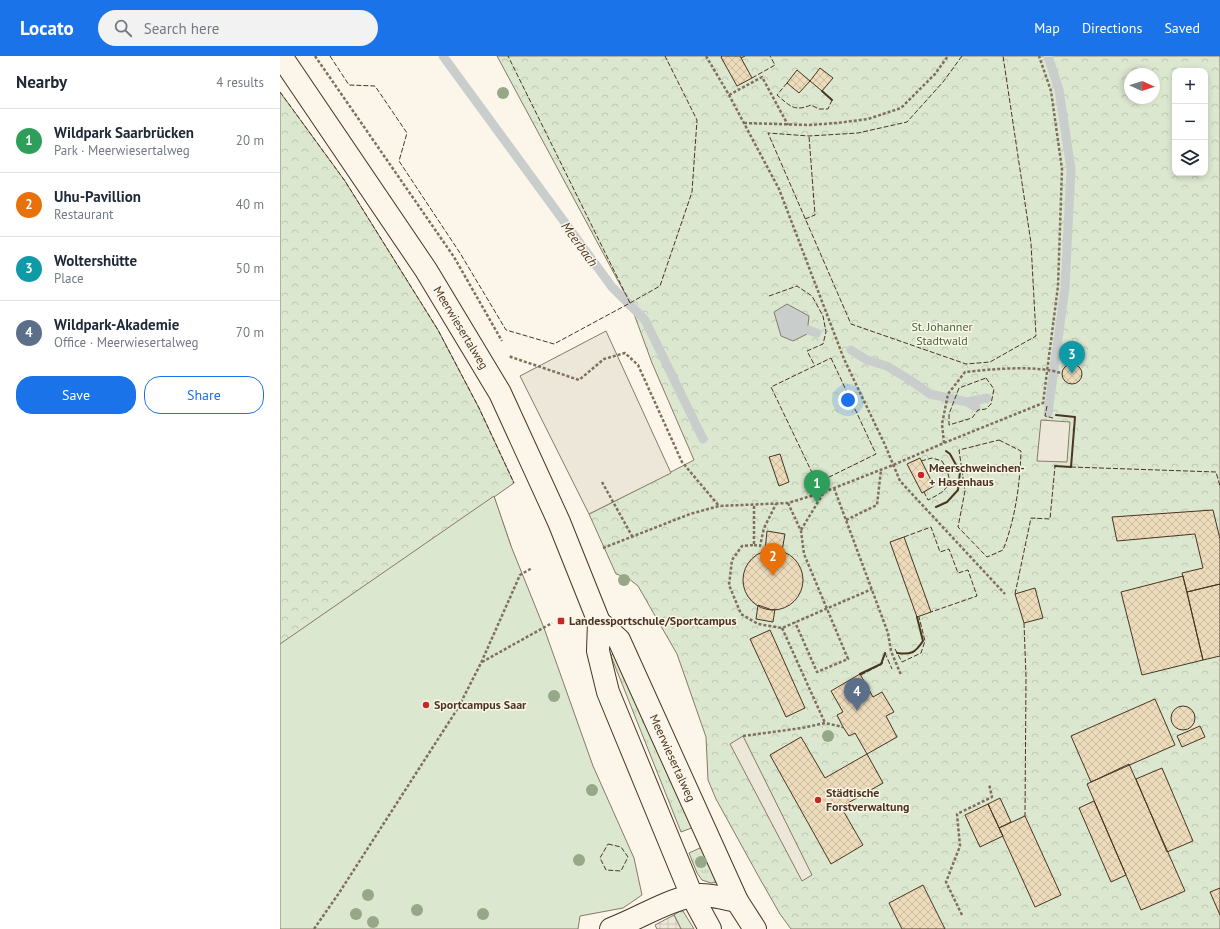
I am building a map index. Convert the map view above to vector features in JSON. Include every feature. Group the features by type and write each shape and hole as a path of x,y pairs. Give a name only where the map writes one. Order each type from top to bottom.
{"main road":[{"name":"Meerwiesertalweg","path":"281,56 426,270 500,393 559,522 599,622 598,651 608,692 692,896 710,929"},
{"name":"Meerwiesertalweg","path":"599,622 619,640 737,901 755,929"},
{"path":"611,929 625,924 657,907 692,896 716,896 737,901"}],"path":[{"path":"315,56 454,257 504,344"},
{"path":"706,56 729,95 779,189 844,359 885,445 900,481 1005,594"},
{"path":"744,123 788,125 837,124 868,119 901,108 935,74 948,56"},
{"path":"603,548 690,514 719,506 754,506 788,503 824,492 893,466 944,443 1043,403 1058,286 1062,169 1052,91 1039,56"},
{"path":"729,95 762,77 788,125"},
{"path":"507,351 511,357 579,380 604,359 625,353 638,365 682,462 719,506"},
{"path":"944,443 942,424 948,394 965,372 988,369 1047,369 1058,373"},
{"path":"846,520 877,505 882,470"},
{"path":"602,482 632,536"},
{"path":"834,488 888,633 891,651 901,675"},
{"path":"800,531 824,492"},
{"path":"788,503 800,531 804,554 848,659 817,672 795,622"},
{"path":"777,504 764,528 760,546 742,546 732,560 729,585 741,614 758,624 782,628 872,589"},
{"path":"754,506 754,545"},
{"path":"314,929 339,893 458,708 481,663 520,575 532,568"},
{"path":"481,663 552,623"},
{"path":"782,628 825,723"},
{"path":"743,736 802,728 825,723 843,727"},
{"path":"962,915 946,882 960,846 957,814 992,797 989,784"}],"green space":[{"name":"St. Johanner Stadtwald","path":"497,56 1220,56 1220,929 791,929 780,914 760,879 716,799 708,780 706,737 677,654 638,586 628,578 616,574 589,514 694,460 652,363 630,303"},
{"path":"280,92 345,181 438,330 479,408 514,483 494,497 511,546 280,896"},
{"name":"Sportcampus Saar","path":"494,496 511,546 544,628 593,766 634,858 642,895 623,908 580,916 578,929 280,929 280,644"},
{"path":"612,654 615,654 694,827 681,832 611,656"},
{"path":"702,847 717,882 711,883 702,880 697,873 689,853"},
{"path":"680,911 683,911 694,929 681,929 674,915"}],"shaded area":[{"path":"787,304 809,316 807,334 793,341 781,336 774,312"},
{"path":"606,331 671,473 589,514 520,376"},
{"path":"1041,420 1070,422 1067,462 1037,461"},
{"path":"743,736 812,875 802,881 730,744"},
{"path":"674,915 681,929 657,929 655,925"}],"building":[{"path":"740,56 752,78 737,86 721,57"},
{"path":"820,68 833,78 822,91 810,81"},
{"path":"797,70 810,81 799,93 787,83"},
{"path":"1068,364 1076,364 1082,370 1082,378 1076,384 1068,384 1062,378 1062,370"},
{"path":"780,454 789,482 779,486 769,457"},
{"name":"Meerschweinchen- + Hasenhaus","path":"920,458 934,486 922,493 907,464"},
{"path":"1213,510 1220,539 1220,584 1187,592 1182,573 1203,568 1195,534 1117,541 1112,517"},
{"path":"767,531 785,534 782,551 765,551"},
{"path":"904,537 931,612 917,617 890,542"},
{"path":"773,550 789,555 794,559 798,564 803,580 798,596 794,601 789,605 773,610 757,605 752,601 748,596 743,580 748,564 752,559 757,555"},
{"path":"1183,576 1203,660 1142,675 1121,592"},
{"path":"1220,584 1220,656 1203,660 1187,592"},
{"path":"1035,588 1043,618 1024,623 1015,594"},
{"path":"758,605 772,610 775,609 773,622 756,619"},
{"path":"770,630 805,708 786,717 750,639"},
{"path":"860,674 873,697 882,692 894,712 886,716 897,737 867,754 855,733 849,736 843,727 837,715 843,712 831,691"},
{"path":"1155,699 1175,745 1091,782 1071,736"},
{"path":"1183,706 1192,709 1195,718 1192,727 1183,730 1174,727 1171,718 1174,709"},
{"path":"1200,726 1205,737 1182,747 1177,736"},
{"path":"801,737 825,778 867,754 883,783 841,807 863,845 831,864 770,755"},
{"path":"1129,764 1185,891 1141,910 1087,784"},
{"path":"1162,768 1193,841 1167,852 1136,779"},
{"path":"1000,798 1011,822 999,828 988,804"},
{"path":"1094,801 1126,875 1111,882 1079,808"},
{"path":"988,804 1003,836 980,847 965,815"},
{"path":"1025,816 1061,895 1035,907 999,828"},
{"path":"923,885 945,929 902,929 889,903"},
{"path":"1220,888 1220,915 1210,892"}],"waterway":[{"name":"Meerbach","path":"443,56 612,287 645,320 703,439"},
{"path":"1048,56 1059,90 1071,169 1065,288 1048,413"},
{"path":"808,330 817,333"},
{"path":"851,350 867,360 887,366 930,394 967,402 976,407"},
{"path":"967,402 987,398"}],"fence":[{"path":"330,56 349,85 375,86 407,133 399,161 460,253 506,330 554,344 630,303 508,56"},
{"path":"630,303 660,286 692,192 697,120 665,56"},
{"path":"741,58 745,56"},
{"path":"752,78 775,65 770,56"},
{"path":"962,56 943,82 907,122 858,133 809,136 768,133 851,324 966,364 990,362 1036,336 1031,243 1003,56"},
{"path":"787,83 777,95 792,107 800,108 811,105 819,109 828,109 832,100"},
{"path":"280,92 345,181 438,330 479,408 514,483"},
{"path":"805,219 815,215 809,136"},
{"path":"769,296 797,286 812,296 823,316 826,332 823,344 807,351 815,366"},
{"path":"831,358 876,454 817,483 771,387 831,358"},
{"path":"986,378 994,389 991,404 986,409 978,410 972,418 949,425 949,414 959,388 986,378"},
{"path":"1047,406 1045,416 1053,418"},
{"path":"999,440 1021,451 1019,477 1014,514 1003,550 987,557 958,527 965,491 959,450 999,440"},
{"path":"921,461 932,458 942,461 949,480 946,489 928,500 924,492"},
{"path":"1015,594 1031,518 1050,519 1055,466"},
{"path":"1071,467 1216,472 1220,486"},
{"path":"904,537 931,527 940,552 949,549 958,573 968,570 977,596 931,612"},
{"path":"895,649 902,662 921,653 925,641 919,617"},
{"path":"1024,623 1026,677 1025,816"},
{"path":"861,675 882,664 885,653 892,669"},
{"path":"608,844 621,847 628,857 621,871 606,870 600,858 608,844"}],"wall":[{"path":"822,91 832,100"},
{"path":"1055,466 1071,467 1075,417 1056,415"},
{"path":"936,507 947,502 958,490 960,472 950,454 946,451"},
{"path":"897,653 906,654 915,651 923,641 917,617"},
{"path":"860,674 881,664 885,653"}],"place":[{"name":"Woltershütte","path":"1072,374"},
{"name":"Meerschweinchen- + Hasenhaus","path":"921,475"},
{"name":"Wildpark Saarbrücken","path":"817,503"},
{"name":"Uhu-Pavillion","path":"773,576"},
{"name":"Landessportschule/Sportcampus","path":"561,621"},
{"name":"Sportcampus Saar","path":"426,705"},
{"name":"Wildpark-Akademie","path":"857,711"},
{"name":"Städtische Forstverwaltung","path":"818,800"}]}
